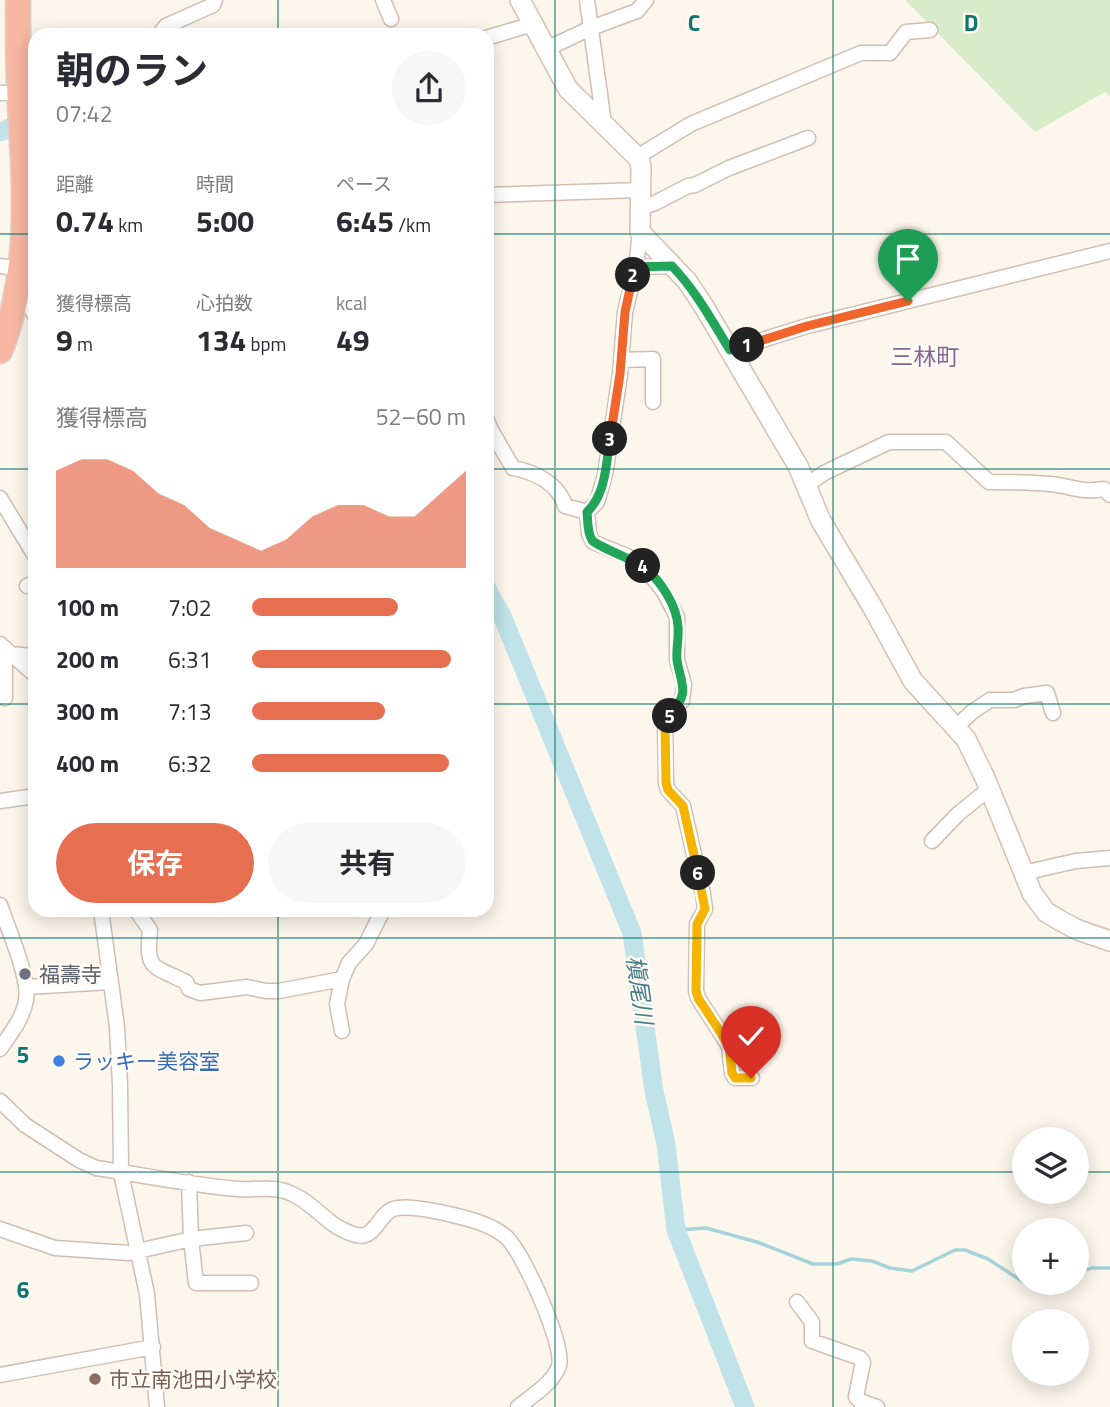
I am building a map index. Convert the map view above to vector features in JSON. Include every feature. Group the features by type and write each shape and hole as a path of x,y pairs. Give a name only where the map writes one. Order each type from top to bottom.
{"highway":[{"path":"18,0 19,94 28,192"},
{"path":"0,351 18,294 11,268 28,215"}],"street":[{"path":"164,28 213,5 215,0"},
{"path":"383,0 391,19"},
{"path":"520,0 568,89 637,157 641,167 640,232 625,312 605,475 597,502 587,512"},
{"path":"587,0 604,124"},
{"path":"546,49 637,11 646,0"},
{"path":"494,36 533,24"},
{"path":"637,157 691,124 717,112 861,52 890,52 906,32 930,30"},
{"path":"494,195 641,199 655,203 729,168 808,138"},
{"path":"640,232 687,281 703,305 774,425 807,485 821,521 913,681 966,739 1032,893 1046,912 1078,930 1110,941"},
{"path":"730,350 807,326 1110,251"},
{"path":"635,267 672,266"},
{"path":"18,294 25,297 28,303"},
{"path":"621,360 653,359 653,402"},
{"path":"494,435 513,468 529,471 551,485 562,495 565,506 587,512"},
{"path":"807,485 824,473 889,442 946,442 989,482 1054,484 1081,492 1104,489 1110,495"},
{"path":"2,507 28,542"},
{"path":"587,512 589,534 593,542 627,556 645,568 664,592 677,617 677,660 684,684 682,701 665,725 666,783 668,790 683,806 703,894 705,909 697,924 696,991 729,1046 735,1078 751,1078"},
{"path":"4,651 28,655"},
{"path":"4,651 28,670"},
{"path":"4,651 5,698"},
{"path":"956,727 990,700 1014,700 1047,693 1053,713"},
{"path":"932,841 958,814 989,789"},
{"path":"0,801 28,797"},
{"path":"1023,873 1076,861 1110,858"},
{"path":"0,905 27,987 26,1003 18,1023 0,1049"},
{"path":"103,917 117,1027 121,1173 147,1294 157,1407"},
{"path":"141,917 150,930 148,956 153,965 186,982 188,989 200,993 247,987 279,991 342,979"},
{"path":"342,1031 337,1004 342,979 349,963 366,944 380,917"},
{"path":"27,987 110,982"},
{"path":"0,1101 25,1125 96,1168 237,1189 280,1189 312,1205 322,1218 333,1225 356,1235 364,1236 370,1233 387,1213 394,1209 420,1209 458,1217 505,1236 518,1251 536,1289 561,1356 559,1368 549,1381 518,1407"},
{"path":"189,1182 196,1283 251,1283"},
{"path":"0,1229 55,1248 129,1252 191,1239 246,1233"},
{"path":"797,1301 812,1322 812,1341 860,1358 863,1362 856,1397 877,1407"},
{"path":"0,1374 153,1347"}],"green space":[{"path":"905,0 1110,0 1110,97 1105,92 1035,132"}],"waterway":[{"name":"槇尾川","path":"0,132 28,120"},
{"name":"槇尾川","path":"494,602 632,933 654,1091 666,1144 676,1230 745,1407"},
{"path":"676,1230 706,1228 757,1242 813,1264 837,1264 851,1259 912,1271 955,1250 965,1250 988,1259 1012,1275"},
{"path":"1089,1269 1110,1268"}],"place":[{"name":"福壽寺","path":"25,974"},
{"name":"ラッキー美容室","path":"59,1061"},
{"name":"市立南池田小学校","path":"95,1379"}],"district":[{"name":"三林町","path":"925,356"}],"route":[{"path":"751,1078 735,1078 729,1046 696,991 697,924 705,909 703,894 683,806 668,790 666,783 665,725 682,701 684,684 677,660 677,617 656,579 645,568 627,556 597,546 589,534 587,512 597,502 605,475 620,374 625,312 635,267 672,266 687,281 730,350 807,326 908,301"}]}
